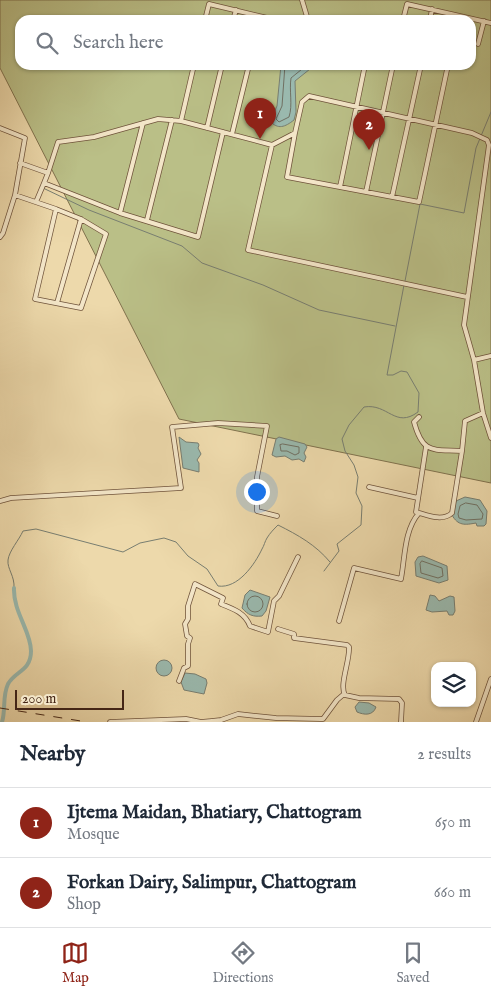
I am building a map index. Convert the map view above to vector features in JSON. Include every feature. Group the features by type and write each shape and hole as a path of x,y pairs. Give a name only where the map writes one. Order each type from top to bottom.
{"street":[{"path":"302,0 306,15"},
{"path":"206,15 209,4 252,15"},
{"path":"404,15 407,4 448,15"},
{"path":"234,15 236,10"},
{"path":"431,15 432,10"},
{"path":"476,20 491,23"},
{"path":"478,44 484,21"},
{"path":"181,120 193,70"},
{"path":"207,128 221,70"},
{"path":"232,134 249,70"},
{"path":"340,187 364,70"},
{"path":"366,192 392,70"},
{"path":"392,197 420,70"},
{"path":"447,70 435,125 419,202 287,177 302,102 309,96 383,114 410,120 435,125 472,133 487,140 489,145 464,325 474,360 483,413 491,438"},
{"path":"36,202 58,142 94,137 158,119 181,120 272,144 295,133"},
{"path":"147,220 172,120"},
{"path":"120,213 143,124"},
{"path":"0,128 25,138 15,195 0,237"},
{"path":"44,183 120,213 198,237 223,132"},
{"path":"272,144 248,250 467,297"},
{"path":"20,163 48,173"},
{"path":"15,195 56,209 81,219 106,234 81,308 35,299 56,209"},
{"path":"58,304 81,219"},
{"path":"474,360 491,356"},
{"path":"426,447 416,512 437,518 449,516 452,513 465,421 483,413"},
{"path":"419,417 414,422 426,447 432,450 462,451"},
{"path":"0,502 11,498 181,488 172,427 218,423 268,426 257,477 258,511 277,516"},
{"path":"369,487 418,498"},
{"path":"339,621 354,568 401,579 407,541 414,519 419,513"},
{"path":"179,681 184,668 188,666 188,644 190,638 187,636 185,624 188,619 188,606 195,584 223,598 221,604 238,610 250,626 268,632 274,601 279,596 298,557"},
{"path":"110,722 186,719 201,722 221,720 238,714 276,718 324,718 337,700 344,694 344,683 350,652 347,645 294,638 294,634 278,629"},
{"path":"476,722 491,680"},
{"path":"344,694 359,698 399,699 402,703 401,722"}],"green space":[{"path":"0,0 491,0 491,483 179,419 0,68"}],"water":[{"path":"281,70 309,70 295,81 296,112 294,120 285,126 273,124 270,121 277,106"},
{"path":"179,437 186,442 198,443 201,454 197,460 199,472 183,468"},
{"path":"279,437 305,444 307,447 304,453 306,457 304,462 299,459 292,460 285,456 276,457 272,455 276,439"},
{"path":"465,497 480,500 487,511 486,524 484,526 477,526 476,523 462,524 454,519 452,515 456,501"},
{"path":"423,556 447,566 448,580 439,583 416,576 415,562 418,557"},
{"path":"250,590 270,597 266,611 262,616 251,615 242,608 245,595"},
{"path":"430,595 435,596 439,601 450,596 454,597 455,611 453,615 449,615 447,611 432,612 426,610"},
{"path":"164,660 170,662 172,668 170,674 164,676 158,674 156,668 158,662"},
{"path":"185,673 195,674 206,679 207,683 204,694 184,690 181,682"},
{"path":"359,702 369,703 376,707 375,710 365,714 357,712 355,707"}],"waterway":[{"path":"405,281 420,204 464,213 476,148 491,112"},
{"path":"43,188 89,210 182,246 202,263 263,285 319,310 395,326"},
{"path":"324,571 339,551 337,544 361,525 362,506 356,493 358,477 354,465 345,451 342,439 349,425 364,407 379,408 403,418 410,417 418,412 419,393 407,372 401,371 393,375 387,375 404,285"},
{"path":"14,588 8,563 9,557 23,531 36,529 123,552 140,543 164,538 176,542 188,556 207,569 218,586 232,584 245,574 255,562 268,536 278,525 319,550 330,562"},
{"path":"2,722 8,684 26,667 31,651 28,636 16,605 14,588"}],"railway":[{"path":"0,708 87,722"}],"place":[{"name":"Ijtema Maidan, Bhatiary, Chattogram","path":"260,139"},
{"name":"Forkan Dairy, Salimpur, Chattogram","path":"369,150"}]}
